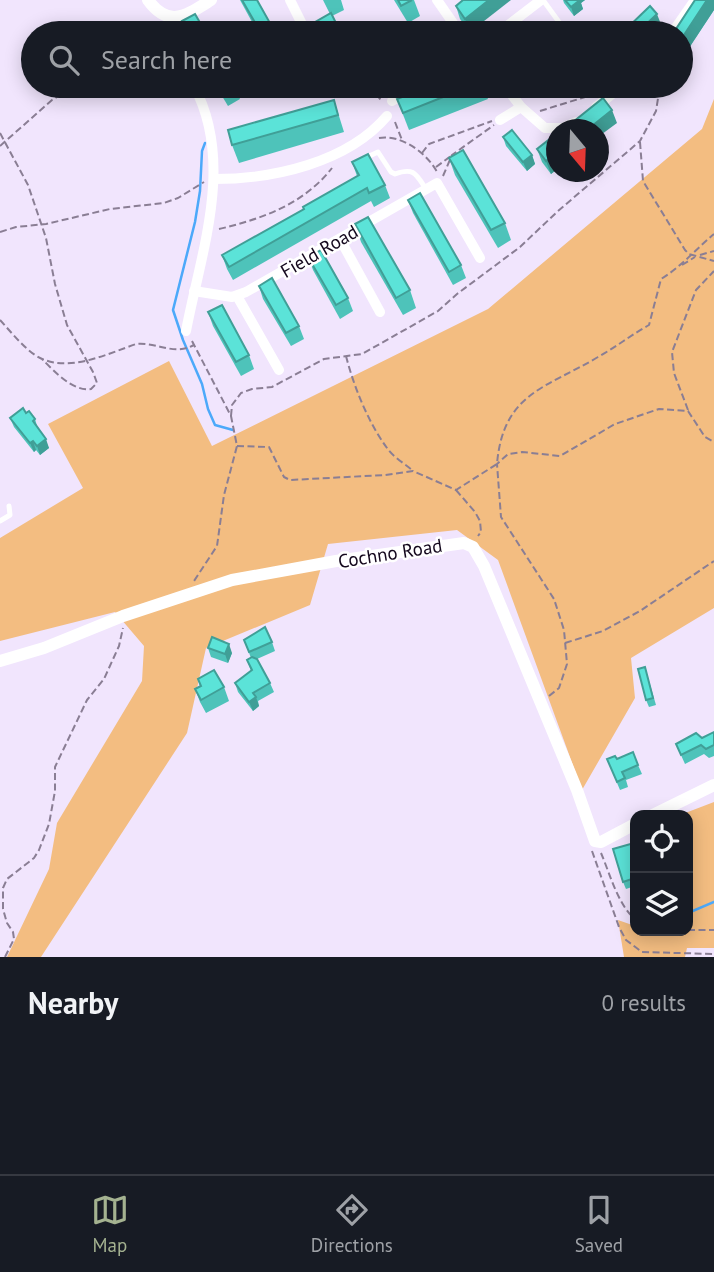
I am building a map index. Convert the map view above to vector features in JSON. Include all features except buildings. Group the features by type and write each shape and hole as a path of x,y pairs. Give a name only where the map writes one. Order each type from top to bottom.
{"street":[{"path":"148,0 157,12 169,17 183,16 211,0"},
{"path":"290,0 300,21"},
{"path":"438,0 452,21"},
{"path":"514,21 542,0"},
{"path":"680,21 695,0"},
{"path":"186,331 209,231 208,123 199,98"},
{"path":"392,101 397,98"},
{"path":"515,98 545,128 562,128 577,121 606,98"},
{"path":"500,120 525,110"},
{"path":"209,180 240,179 307,164 368,136 387,117"},
{"name":"Field Road","path":"237,296 438,183 480,258"},
{"path":"340,239 380,312"},
{"path":"194,291 237,296 279,370"},
{"name":"Cochno Road","path":"0,661 44,648 123,616 250,576 453,543 470,545 485,566 598,841"},
{"path":"663,810 714,785"},
{"path":"598,841 630,826"}],"lane":[{"path":"542,0 558,21"},
{"path":"358,162 378,152 391,172 396,174 405,170 411,171 418,176 426,189"},
{"path":"0,521 10,515 9,506"}],"path":[{"path":"0,146 55,98"},
{"path":"525,110 574,98"},
{"path":"186,595 218,546 224,495 237,446 231,416 232,405 241,393 272,387 324,359 362,354 438,311 457,293 520,247 640,141 656,111 658,98"},
{"path":"422,154 429,145 484,122 500,120"},
{"path":"435,167 500,120"},
{"path":"0,133 19,165 42,224 66,325 97,383 84,390 53,370 0,320"},
{"path":"379,138 389,136 422,154 442,179 452,155"},
{"path":"640,141 643,163 641,176 685,250 714,261"},
{"path":"218,229 247,222 306,195 331,170 334,153"},
{"path":"0,232 110,209 164,203 209,180"},
{"path":"679,268 690,254 714,234"},
{"path":"540,703 559,688 567,664 564,629 554,599 501,517 497,464 499,439 517,406 546,383 598,357 649,325 661,279 697,256 714,251"},
{"path":"714,271 696,290 673,352 674,373 688,411 705,438 714,442"},
{"path":"186,331 231,416"},
{"path":"42,359 56,363 86,361 136,344 184,350 193,345"},
{"path":"346,355 351,374 374,427 388,450 413,471 456,490 481,521 481,532 470,545"},
{"path":"456,490 508,454 522,452 560,456 615,424 659,409 688,411"},
{"path":"237,446 269,447 284,477 290,480 413,471"},
{"path":"565,643 603,631 640,611 714,561"},
{"path":"5,957 14,939 3,909 3,888 7,879 34,858 39,850 49,824 55,791 55,767 87,700 104,679 119,646 123,616"},
{"path":"598,841 619,895 630,914"},
{"path":"598,841 592,854 626,940 642,952 714,954"},
{"path":"693,930 714,930"}],"shaded area":[{"path":"714,99 714,608 631,658 635,698 582,790 498,560 457,530 328,544 310,605 206,648 187,733 41,957 7,957 49,869 57,823 142,681 144,646 115,612 0,641 0,538 83,488 48,424 169,361 212,446 488,309 702,129"},
{"path":"714,802 714,948 687,948 685,957 624,957 618,920 630,924 630,936 693,936 693,810"}],"waterway":[{"path":"205,143 195,222 173,310 215,425 233,430"},
{"path":"693,911 714,902"}]}
